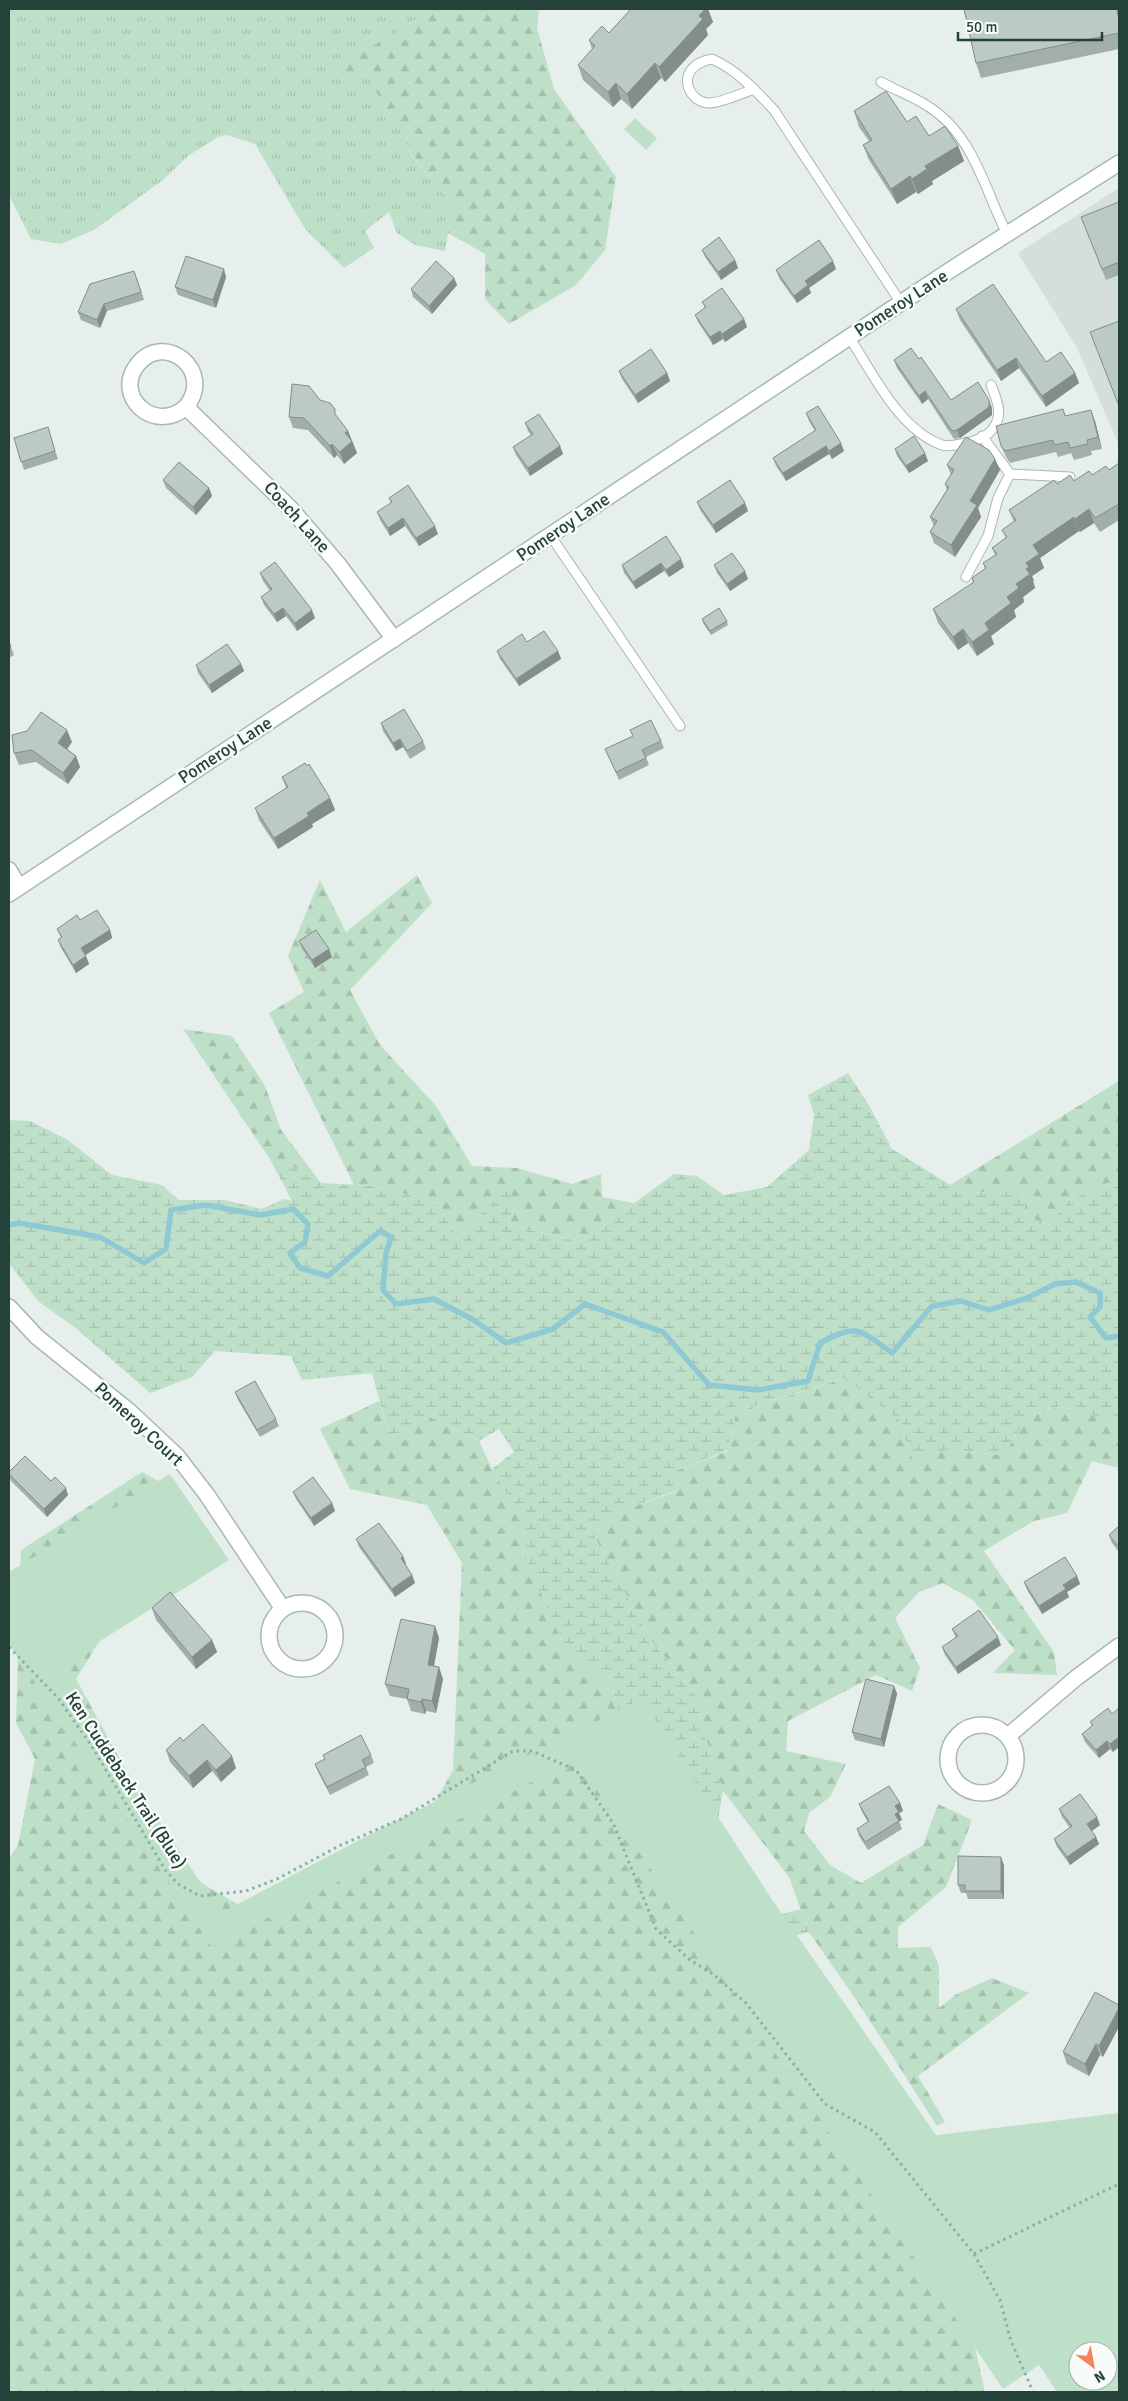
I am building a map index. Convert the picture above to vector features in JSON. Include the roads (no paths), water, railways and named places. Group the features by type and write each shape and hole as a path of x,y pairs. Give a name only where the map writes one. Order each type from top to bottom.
{"street":[{"name":"Pomeroy Lane","path":"14,890 849,337 1119,163"},
{"path":"158,352 175,355 185,361 192,370 195,386 192,398 186,407 177,414 166,417 150,415 140,408 134,400 130,389 131,378 138,363 158,352"},
{"name":"Coach Lane","path":"186,407 292,510 342,570 394,639"},
{"path":"9,870 14,890"},
{"name":"Pomeroy Court","path":"9,1307 37,1338 129,1411 178,1456 207,1495 284,1609"},
{"path":"296,1604 309,1604 322,1609 331,1619 335,1632 334,1645 328,1657 318,1666 306,1669 294,1668 282,1663 274,1654 270,1642 270,1630 275,1618 284,1609 296,1604"},
{"path":"1008,1736 1076,1678 1119,1646"},
{"path":"977,1726 988,1726 999,1729 1008,1736 1014,1746 1016,1756 1016,1768 1008,1782 998,1790 982,1794 966,1789 957,1782 951,1773 948,1756 951,1746 962,1732 977,1726"}],"lane":[{"path":"754,89 710,103 700,100 692,92 688,84 687,74 693,66 702,61 712,59 729,66 754,89 774,110 901,303"},
{"path":"880,82 927,105 962,137 981,173 1007,234"},
{"path":"849,337 903,419 924,436 944,446 967,443 988,434 1000,417 999,403 991,385"},
{"path":"982,436 1010,474"},
{"path":"1010,474 1070,477"},
{"path":"966,577 988,536 998,498 1010,474"},
{"path":"550,535 680,726"}],"waterway":[{"path":"9,1225 19,1223 100,1237 144,1263 166,1249 171,1210 206,1205 260,1215 293,1209 308,1224 305,1242 290,1253 300,1268 328,1276 380,1231 391,1237 386,1254 383,1290 396,1304 434,1299 472,1319 506,1343 553,1329 585,1304 663,1332 709,1385 758,1390 808,1381 820,1343 842,1333 850,1331 864,1334 892,1353 932,1306 961,1301 989,1310 1027,1298 1055,1284 1076,1282 1100,1293 1100,1307 1090,1317 1106,1338 1119,1336"}]}
